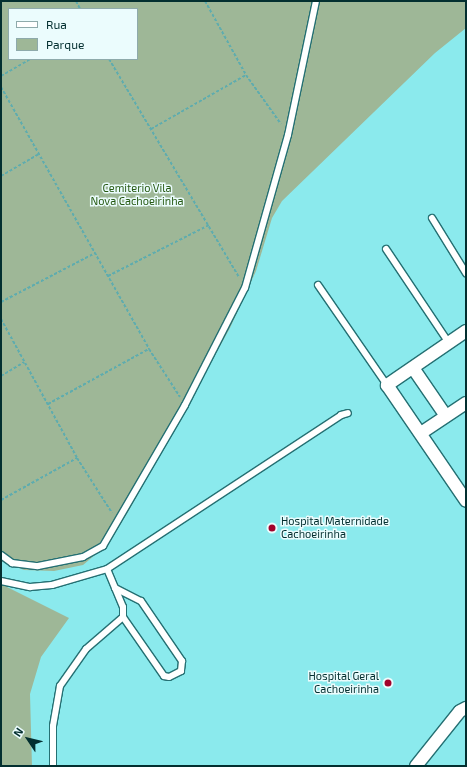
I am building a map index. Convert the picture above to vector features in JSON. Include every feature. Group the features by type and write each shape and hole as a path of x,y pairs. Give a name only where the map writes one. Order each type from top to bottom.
{"street":[{"path":"466,331 387,385 466,501"},
{"path":"413,368 446,416"},
{"path":"421,434 466,403"},
{"path":"416,766 460,711 466,708"}],"lane":[{"path":"1,555 12,563 29,566 83,557 103,546 185,405 245,288 288,135 316,1"},
{"path":"432,218 466,273"},
{"path":"386,249 449,343"},
{"path":"318,285 387,385"},
{"path":"1,581 30,587 52,585 107,569 341,415 348,413"},
{"path":"107,569 123,608 123,617 164,676 169,677 181,671 182,661 141,601 115,588"},
{"path":"53,766 53,726 60,686 86,649 123,617"}],"path":[{"path":"205,1 246,75 288,135"},
{"path":"1,76 30,60"},
{"path":"110,60 209,225 245,288"},
{"path":"151,129 246,75"},
{"path":"1,87 149,349 185,405"},
{"path":"1,176 39,154"},
{"path":"108,276 209,225"},
{"path":"1,302 95,253"},
{"path":"1,320 77,458 118,522"},
{"path":"48,405 149,349"},
{"path":"1,376 24,362"},
{"path":"1,500 77,458"}],"green space":[{"name":"Cemiterio Vila Nova Cachoeirinha","path":"1,1 466,1 466,28 435,53 282,201 272,218 256,271 230,328 128,512 108,544 83,565 54,571 24,570 1,561"},
{"path":"1,584 69,618 41,657 30,694 32,766 1,766"}],"place":[{"name":"Hospital Maternidade Cachoeirinha","path":"272,528"},
{"name":"Hospital Geral Cachoeirinha","path":"388,683"}]}
